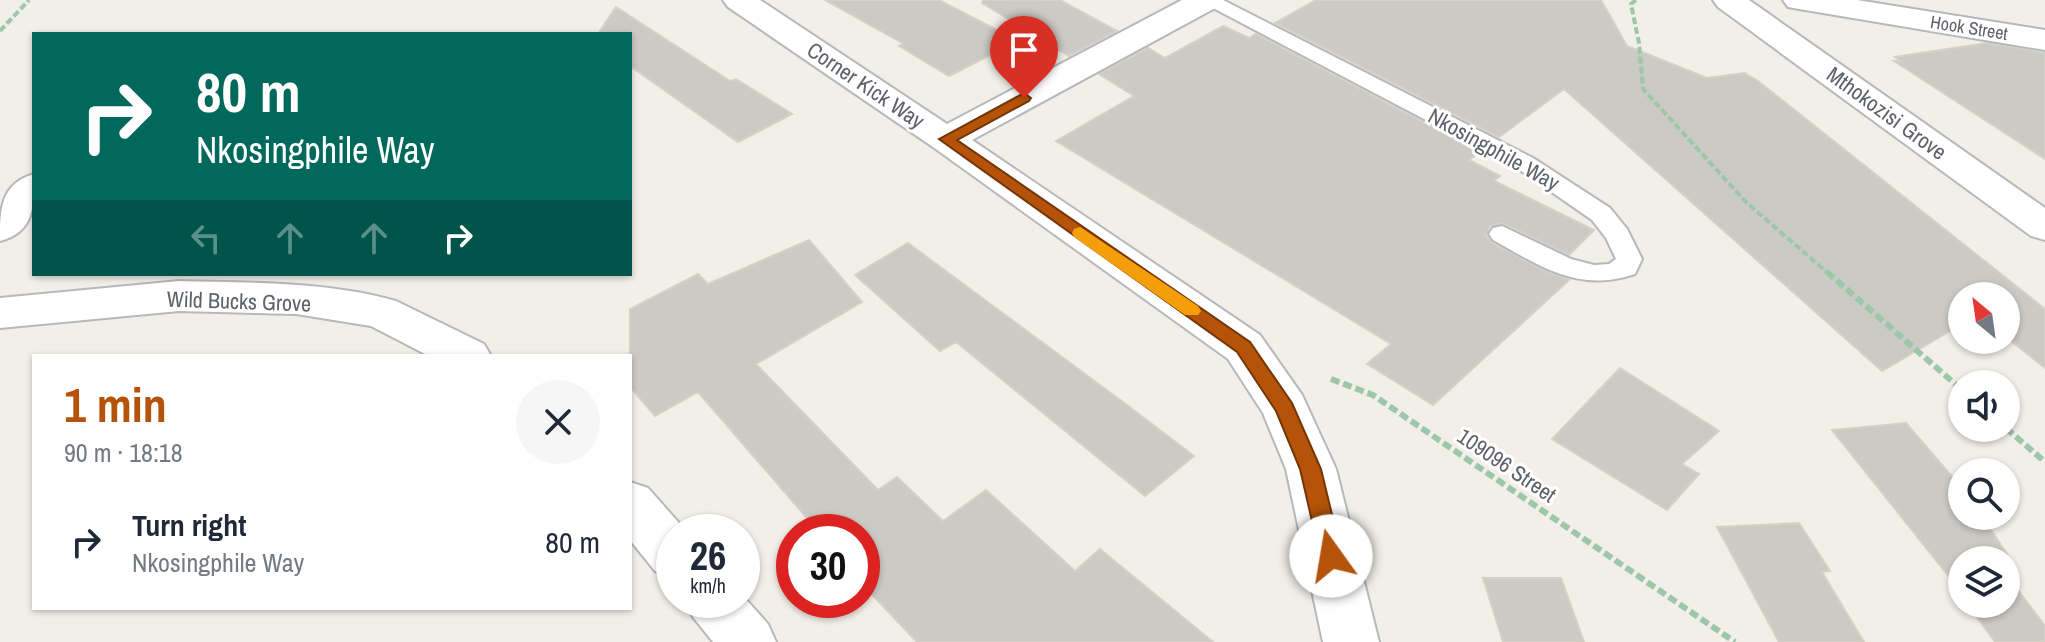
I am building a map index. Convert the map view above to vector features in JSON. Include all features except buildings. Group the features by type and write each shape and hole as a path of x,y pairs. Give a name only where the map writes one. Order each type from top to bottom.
{"street":[{"name":"Corner Kick Way","path":"739,0 946,139 1244,347 1285,408 1311,469 1351,642"},
{"name":"Nkosingphile Way","path":"946,139 1207,0"},
{"name":"Mthokozisi Grove","path":"1729,0 2045,227"},
{"name":"Hook Street","path":"1799,0 2045,40"},
{"path":"0,228 32,188"},
{"name":"Wild Bucks Grove","path":"0,313 179,296 296,299 381,312 464,354"},
{"path":"632,505 656,534"},
{"path":"727,618 748,642"}],"lane":[{"name":"Nkosingphile Way","path":"1207,0 1525,163 1601,214 1618,235 1629,259 1626,268 1615,274 1593,274 1566,266 1502,234"}],"path":[{"path":"0,31 29,0"},
{"path":"1636,0 1631,4 1639,43 1643,89 1746,202 1948,378"},
{"name":"109096 Street","path":"1244,347 1373,395 1735,642"},
{"path":"2020,440 2045,462"}],"slow traffic":[{"path":"1080,233 1192,311"}],"route":[{"path":"1024,98 946,139 1244,347 1285,408 1311,469 1331,556"}]}
